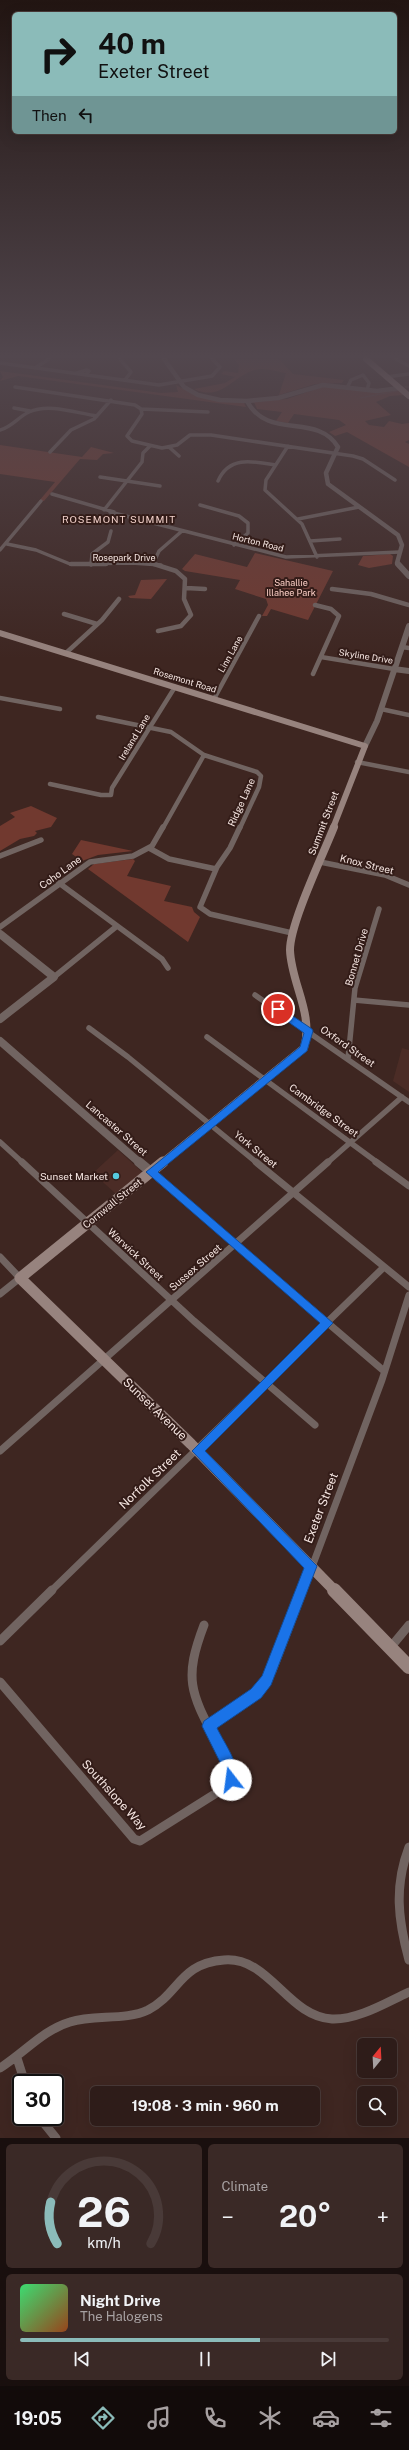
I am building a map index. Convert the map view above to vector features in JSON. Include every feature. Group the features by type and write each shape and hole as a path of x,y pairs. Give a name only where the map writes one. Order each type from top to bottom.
{"main road":[{"name":"Rosemont Road","path":"0,633 365,746"},
{"name":"Summit Street","path":"308,1031 290,958 292,933 365,746"},
{"name":"Cornwall Street","path":"20,1278 302,1051 308,1041 308,1031"},
{"name":"Sunset Avenue","path":"20,1278 197,1451 409,1667"}],"street":[{"path":"104,510 142,462 143,459"},
{"path":"279,459 265,483 265,490 273,500 298,519 317,557"},
{"path":"332,459 326,470 327,481 334,489 398,535 402,543 397,565 409,576"},
{"path":"362,459 395,480"},
{"path":"218,481 226,467 233,462 246,461 275,465"},
{"path":"100,477 160,486"},
{"name":"Horton Road","path":"52,494 110,512 234,545 282,556 317,557 400,552"},
{"path":"0,550 7,544 22,526 27,516 41,501"},
{"path":"200,505 239,516 248,523 248,533 234,545"},
{"path":"298,519 340,512 359,507"},
{"path":"91,565 92,554 108,542 111,531"},
{"path":"153,564 159,551 182,531"},
{"path":"310,541 340,539"},
{"name":"Rosepark Drive","path":"7,544 35,550 65,563 91,565 153,564 178,570 185,579 186,588 184,599 191,612 190,618 174,630 158,631"},
{"path":"186,588 205,589"},
{"path":"332,589 367,593 409,604"},
{"path":"66,653 97,624 119,599"},
{"path":"313,674 339,616 331,609 315,605"},
{"path":"64,614 97,624"},
{"name":"Linn Lane","path":"214,699 259,616"},
{"name":"Summit Street","path":"365,746 381,709 409,626"},
{"path":"402,647 409,648"},
{"name":"Skyline Drive","path":"321,657 409,671"},
{"name":"Ireland Lane","path":"50,784 109,796 112,795 112,788 175,687"},
{"path":"0,698 60,709"},
{"path":"381,709 409,715"},
{"name":"Ridge Lane","path":"98,717 170,732 179,736 204,755 257,772 261,776 259,787 230,848 216,869 200,903 202,910 210,914 292,933"},
{"name":"Coho Lane","path":"0,928 59,883 90,862 125,858 148,848 158,838 204,755"},
{"path":"358,762 409,772"},
{"path":"0,856 41,840"},
{"path":"148,848 169,858 216,869"},
{"name":"Knox Street","path":"320,862 385,876 409,885"},
{"path":"59,883 162,958 168,968"},
{"name":"Bonnet Drive","path":"348,1059 355,988 379,910"},
{"path":"0,1019 117,926"},
{"path":"0,934 54,977"},
{"name":"Oxford Street","path":"255,994 409,1102"},
{"path":"354,1000 409,1005"},
{"name":"York Street","path":"89,1028 128,1057 409,1287"},
{"name":"Cambridge Street","path":"207,1037 409,1186"},
{"name":"Lancaster Street","path":"0,1041 384,1371"},
{"name":"Sussex Street","path":"0,1452 402,1097"},
{"name":"Warwick Street","path":"0,1142 171,1301 265,1384 315,1425"},
{"name":"Sunset Avenue","path":"0,1257 20,1278"},
{"name":"Norfolk Street","path":"0,1641 197,1451 384,1267"},
{"name":"Cornwall Street","path":"0,1294 20,1278"},
{"name":"Exeter Street","path":"209,1726 256,1694 266,1681 407,1313 409,1295"},
{"name":"Southslope Way","path":"0,1682 137,1841 144,1839 226,1787 231,1780 229,1767 194,1698 189,1671 191,1658 204,1625"},
{"path":"390,1648 409,1625"},
{"path":"409,1847 400,1868 397,1896 400,1928 409,1960"},
{"path":"0,2068 17,2058 53,2028 69,2021 148,2010 158,2004 190,1969 215,1960 228,1960 256,1968 269,1977 293,2000 319,2018 334,2019 346,2016 409,1992"},
{"path":"17,2058 23,2074"},
{"path":"46,2126 56,2138"}],"shaded area":[{"path":"402,1048 409,1050 409,1092 393,1081"},
{"path":"118,1150 143,1173 117,1195 93,1173"}],"green space":[{"path":"0,459 98,459 97,460 80,459 44,501 39,501 55,482 0,474"},
{"path":"394,459 409,459 409,467"},
{"name":"Sahallie Illahee Park","path":"255,553 333,571 308,620 271,609 267,616 262,616 268,605 266,599 235,589 240,580 185,571 182,569 195,554 247,567"},
{"path":"390,554 393,556 392,564 369,568 358,565 363,556"},
{"path":"167,579 151,599 130,598 128,596 135,595 141,580"},
{"path":"31,806 57,818 51,827 35,831 37,833 34,836 20,839 0,851 0,826 15,817 10,813"},
{"path":"81,840 133,851 98,855 82,861 72,854"},
{"path":"133,859 135,861 127,876 171,886 164,901 192,907 194,912 200,917 188,942 88,869 94,864"}],"place":[{"name":"Sunset Market","path":"116,1176"}],"district":[{"name":"ROSEMONT SUMMIT","path":"119,519"}],"route":[{"path":"231,1780 229,1767 209,1726 256,1694 266,1681 272,1671 311,1566 197,1451 327,1323 151,1172 302,1051 308,1041 308,1031 278,1009"}]}
